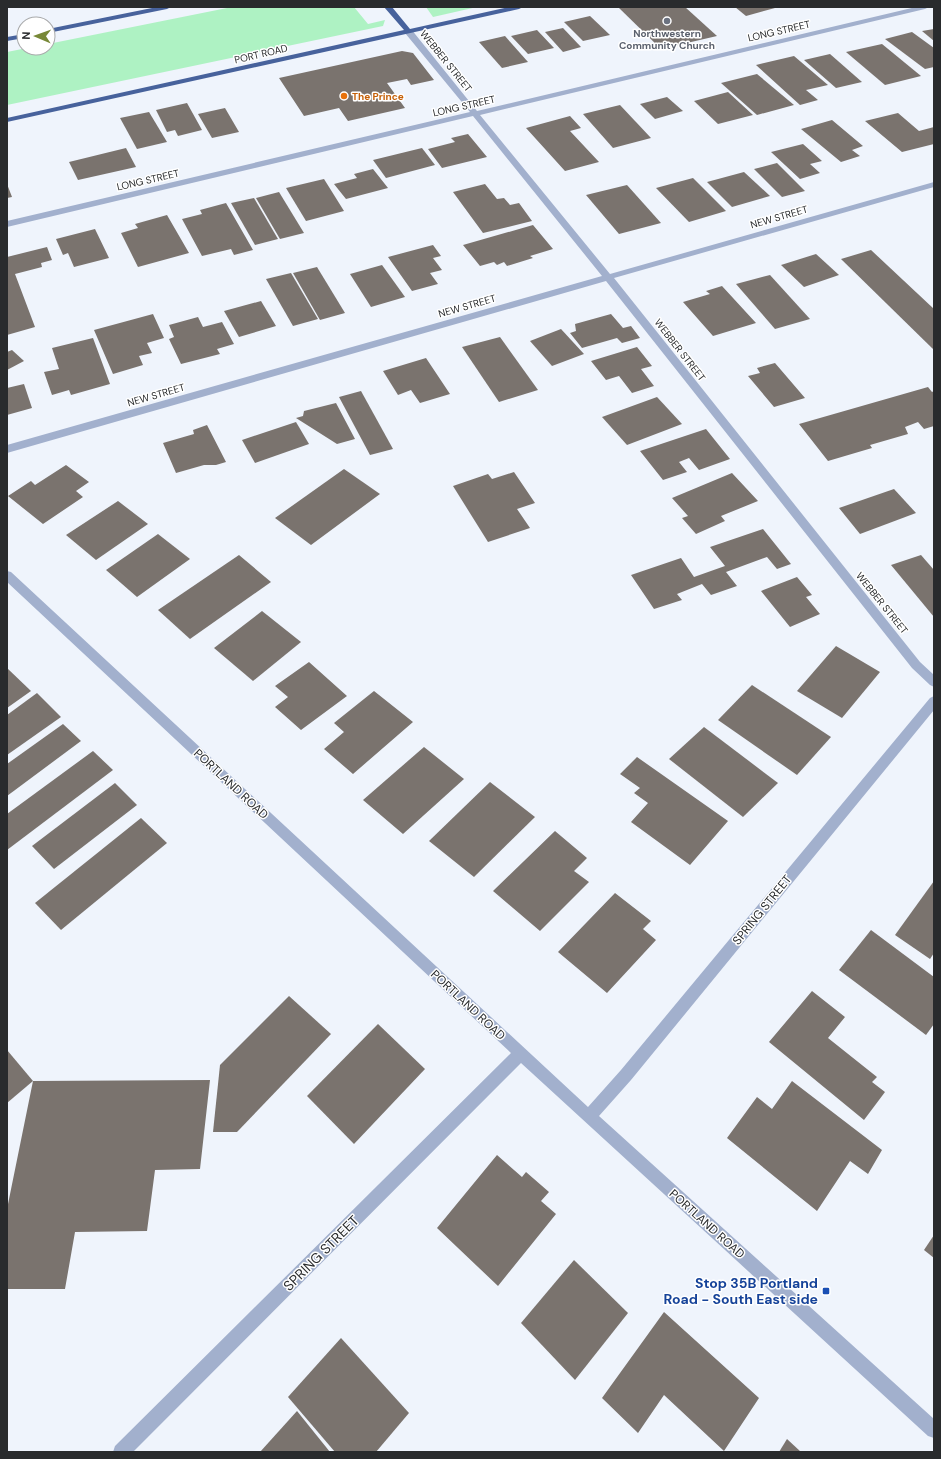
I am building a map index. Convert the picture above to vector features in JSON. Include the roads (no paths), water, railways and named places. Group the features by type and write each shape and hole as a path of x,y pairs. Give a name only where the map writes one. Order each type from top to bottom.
{"highway":[{"path":"56,29 167,7"},
{"path":"388,7 408,31"},
{"name":"PORT ROAD","path":"7,120 519,7"}],"street":[{"name":"LONG STREET","path":"7,224 925,7"},
{"name":"WEBBER STREET","path":"408,31 608,277 916,664 934,682"},
{"name":"NEW STREET","path":"7,449 934,184"},
{"name":"PORTLAND ROAD","path":"7,574 589,1117 934,1430"},
{"name":"SPRING STREET","path":"589,1117 626,1075 934,701"},
{"name":"SPRING STREET","path":"121,1452 521,1053"}],"place":[{"name":"Northwestern Community Church","path":"667,21"},
{"name":"The Prince","path":"344,96"},
{"name":"Stop 35B Portland Road - South East side","path":"826,1291"}]}
